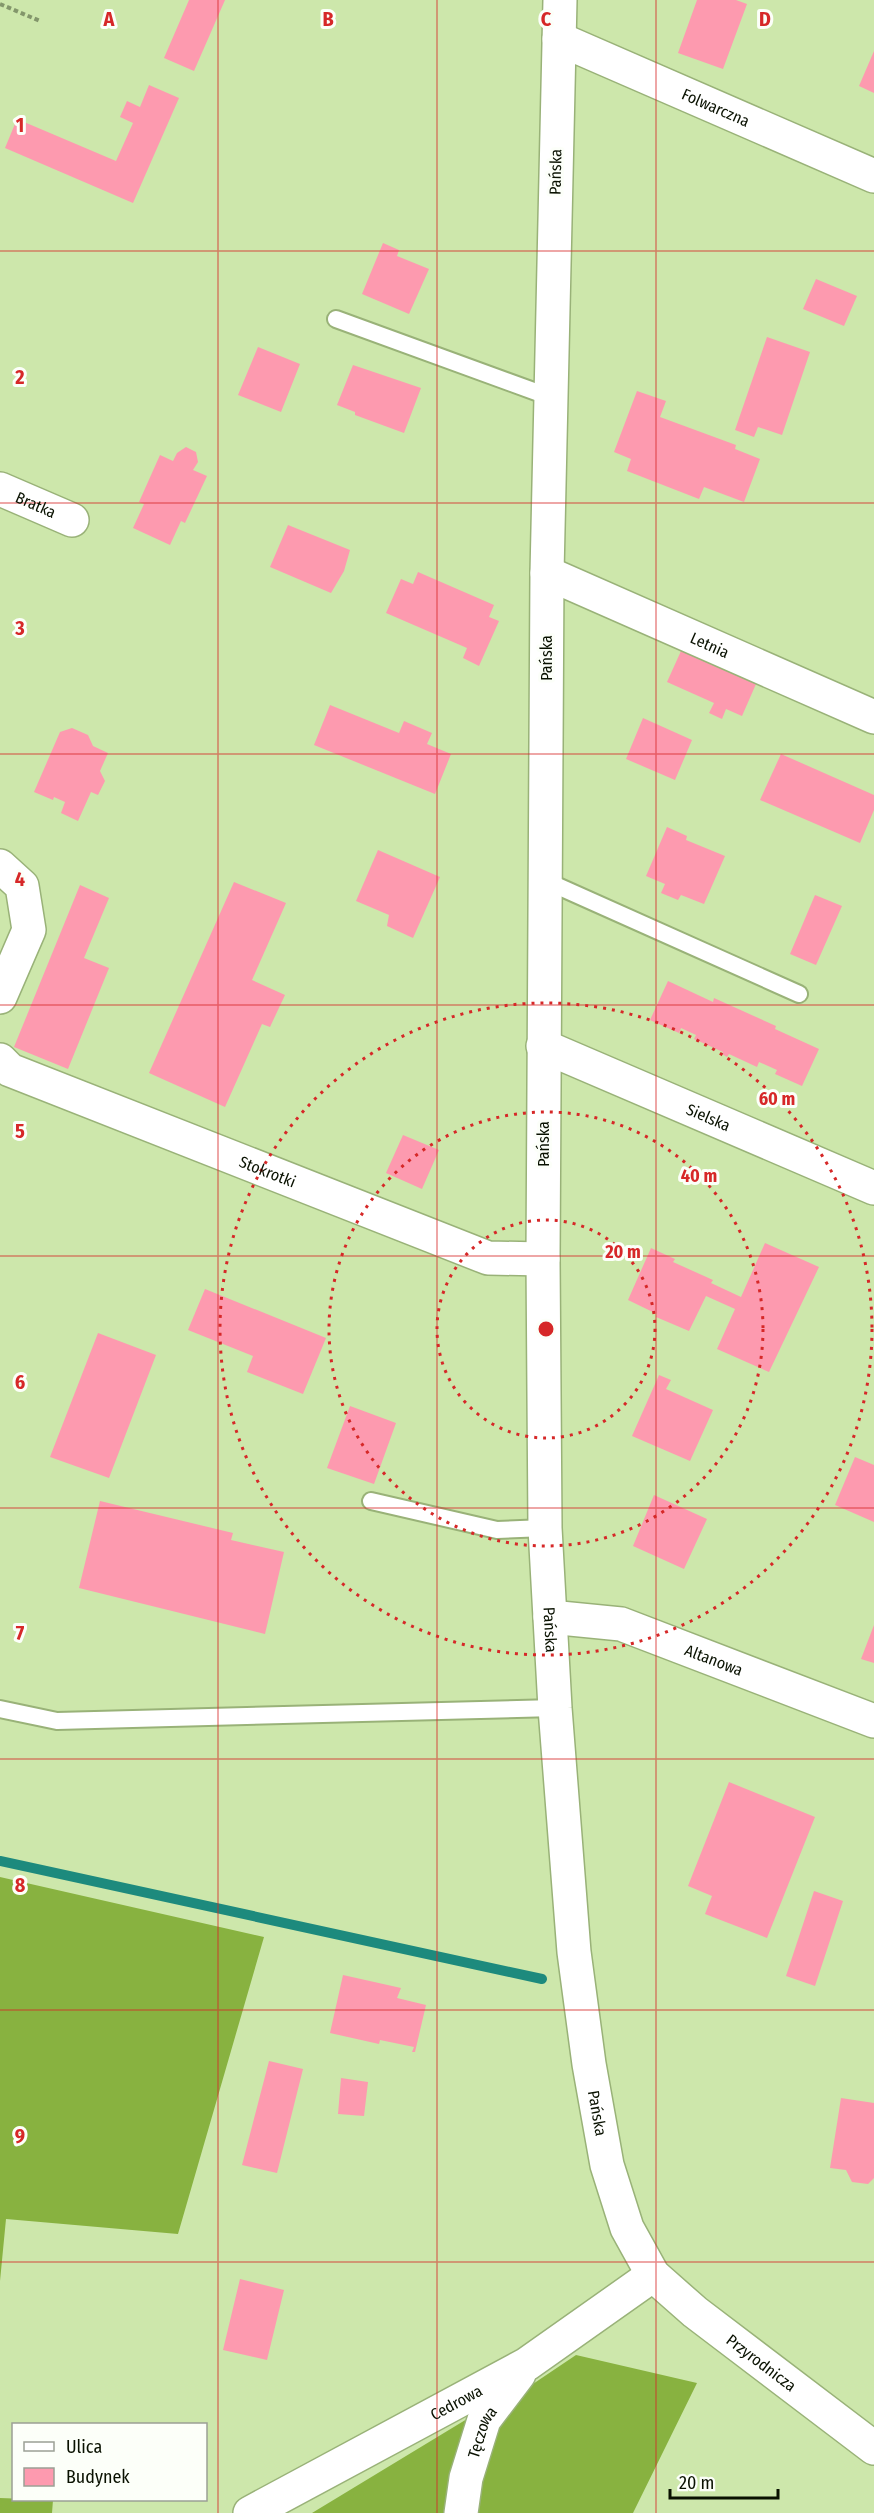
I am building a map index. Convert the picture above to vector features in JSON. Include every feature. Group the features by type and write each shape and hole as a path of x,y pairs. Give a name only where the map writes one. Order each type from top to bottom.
{"street":[{"name":"Pańska","path":"560,0 549,398 547,573 543,1046 545,1528 555,1708 574,1952 589,2064 607,2166 627,2228 653,2275"},
{"name":"Folwarczna","path":"559,39 874,176"},
{"name":"Bratka","path":"0,489 72,520"},
{"name":"Letnia","path":"547,573 874,717"},
{"path":"0,866 22,886 29,930 0,997"},
{"name":"Sielska","path":"543,1046 874,1188"},
{"name":"Stokrotki","path":"0,1059 10,1070 488,1258 543,1259"},
{"name":"Altanowa","path":"550,1617 621,1624 874,1721"},
{"name":"Cedrowa","path":"250,2513 527,2364 653,2275"},
{"name":"Przyrodnicza","path":"653,2275 695,2312 874,2448"},
{"name":"Tęczowa","path":"461,2513 466,2478 484,2420 527,2364"}],"lane":[{"path":"336,320 549,398"},
{"path":"544,880 799,994"},
{"path":"371,1501 496,1530 545,1528"},
{"path":"0,1709 57,1720 555,1708"}],"path":[{"path":"0,4 40,21"}],"green space":[{"path":"0,1877 264,1937 178,2234 6,2219 0,2281"},
{"path":"576,2355 697,2383 633,2513 467,2513 491,2421 524,2390"},
{"path":"467,2419 451,2513 312,2513"},
{"path":"0,2498 12,2498 12,2501 53,2501 52,2513 0,2513"}],"building":[{"path":"189,0 225,0 194,71 164,58"},
{"path":"697,0 736,0 747,4 723,69 678,53"},
{"path":"874,51 874,93 859,86"},
{"path":"149,85 179,98 133,203 5,148 17,119 116,161 133,123 120,117 127,101 140,107"},
{"path":"383,243 399,250 397,256 429,269 409,314 362,294"},
{"path":"816,279 857,296 844,326 803,309"},
{"path":"767,337 810,352 782,435 758,427 754,437 735,430"},
{"path":"258,347 300,364 281,412 238,395"},
{"path":"353,365 421,388 404,433 355,415 355,412 337,405"},
{"path":"637,391 666,401 660,417 736,445 735,449 760,459 744,502 704,487 699,499 627,471 631,459 614,452"},
{"path":"186,447 196,452 198,462 193,470 207,476 185,523 181,521 170,545 133,528 144,504 139,502 160,455 173,461 177,453"},
{"path":"288,525 350,550 344,571 331,593 270,567"},
{"path":"418,572 494,605 489,617 499,621 479,666 463,658 467,648 386,613 401,579 413,584"},
{"path":"681,651 756,684 742,716 726,709 722,719 709,713 714,703 667,682"},
{"path":"330,705 399,733 404,721 432,733 427,744 451,754 435,794 314,745"},
{"path":"643,718 692,740 675,780 626,759"},
{"path":"72,728 88,735 93,746 108,753 100,771 105,781 98,795 91,792 78,821 61,813 65,802 34,792 60,732"},
{"path":"781,754 874,795 874,810 860,843 760,800"},
{"path":"667,827 687,836 686,840 725,856 704,904 681,895 678,900 661,893 665,884 646,876"},
{"path":"378,850 440,877 413,938 387,926 389,915 356,901"},
{"path":"234,882 286,903 252,980 285,995 270,1027 262,1024 225,1107 149,1073"},
{"path":"80,885 109,898 84,958 109,968 68,1069 14,1047"},
{"path":"815,895 842,906 816,965 790,954"},
{"path":"668,981 713,1002 714,998 776,1026 775,1029 819,1049 802,1086 775,1074 777,1070 759,1062 757,1067 729,1054 727,1057 722,1054 723,1052 694,1039 696,1035 681,1028 679,1033 650,1020"},
{"path":"403,1135 439,1150 422,1189 386,1173"},
{"path":"765,1243 819,1267 769,1372 717,1349 735,1309 706,1296 689,1331 656,1317 657,1314 628,1300 651,1248 675,1259 673,1262 713,1280 711,1283 741,1297"},
{"path":"205,1289 326,1338 303,1394 247,1372 253,1356 188,1330"},
{"path":"98,1333 156,1355 109,1478 50,1457"},
{"path":"659,1375 671,1380 666,1389 713,1410 690,1461 632,1436"},
{"path":"350,1406 396,1423 374,1484 327,1468"},
{"path":"855,1457 874,1465 874,1522 835,1505"},
{"path":"654,1495 707,1519 684,1569 633,1546"},
{"path":"100,1501 233,1533 231,1540 284,1552 265,1634 79,1588"},
{"path":"874,1625 874,1663 861,1659"},
{"path":"729,1782 815,1817 767,1938 705,1914 712,1896 688,1886"},
{"path":"814,1891 843,1901 815,1986 786,1976"},
{"path":"343,1975 401,1988 397,1998 426,2005 415,2052 412,2052 414,2047 380,2040 379,2044 330,2033"},
{"path":"269,2061 303,2069 277,2173 242,2165"},
{"path":"341,2078 368,2082 364,2116 338,2114"},
{"path":"841,2098 874,2103 874,2178 868,2184 852,2182 846,2170 830,2168"},
{"path":"240,2279 284,2290 267,2360 223,2350"}],"waterway":[{"path":"0,1861 542,1979"}]}
